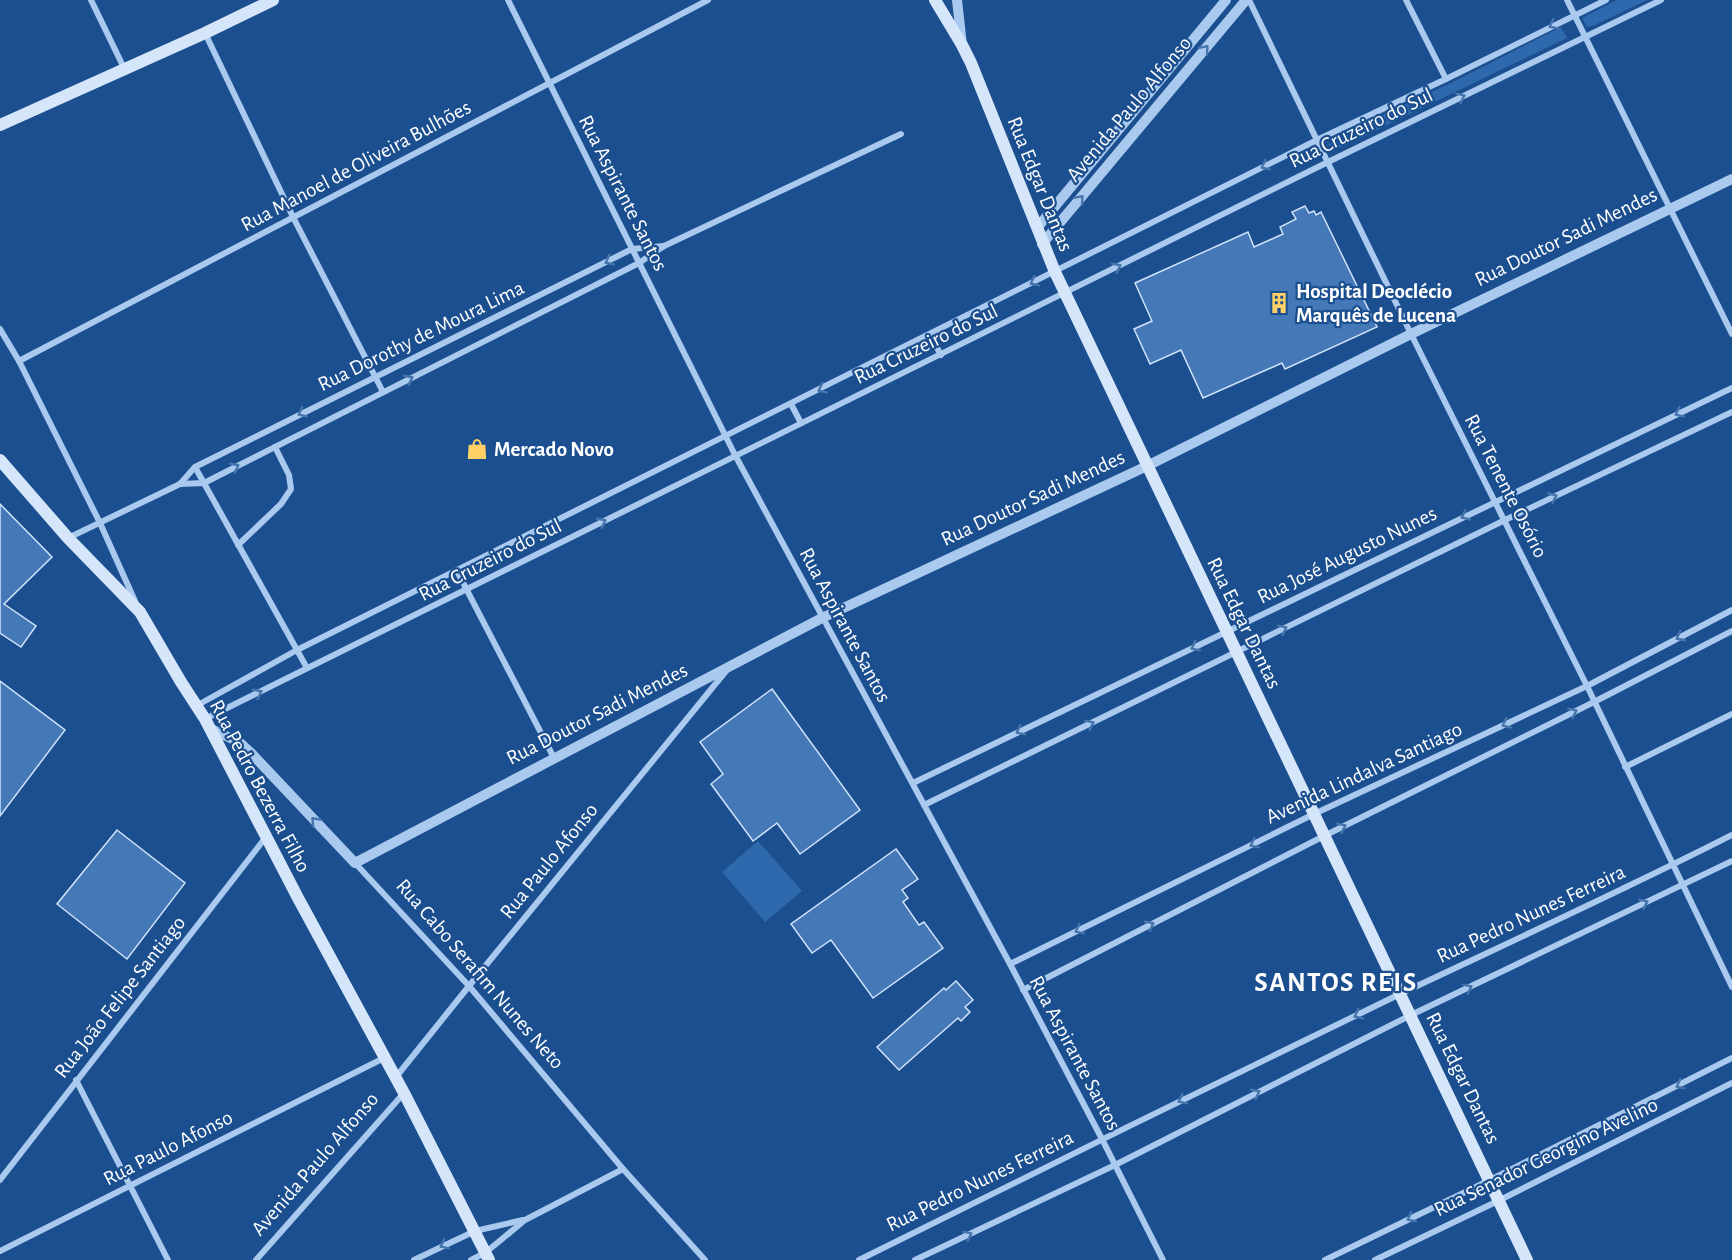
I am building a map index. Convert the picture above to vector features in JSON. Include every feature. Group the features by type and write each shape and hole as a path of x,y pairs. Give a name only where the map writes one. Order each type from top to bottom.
{"main road":[{"path":"0,125 273,0"},
{"name":"Rua Edgar Dantas","path":"935,0 971,63 1055,272 1527,1260"},
{"path":"0,460 68,538 140,612"},
{"name":"Rua Pedro Bezerra Filho","path":"140,612 208,724 404,1093 487,1257"}],"street":[{"path":"91,0 124,68"},
{"name":"Rua Aspirante Santos","path":"508,0 735,455 1010,964 1163,1260"},
{"name":"Rua Manoel de Oliveira Bulhões","path":"19,361 708,0"},
{"path":"957,0 962,45"},
{"name":"Avenida Paulo Alfonso","path":"1037,228 1226,0"},
{"name":"Avenida Paulo Alfonso","path":"1042,244 1247,0"},
{"name":"Rua Tenente Osório","path":"1247,0 1587,686 1732,987"},
{"path":"1406,0 1446,79"},
{"path":"1567,0 1732,334"},
{"name":"Rua Cruzeiro do Sul","path":"196,706 297,650 1317,140 1606,0"},
{"name":"Rua Cruzeiro do Sul","path":"208,724 307,669 735,455 1661,0"},
{"path":"205,33 293,217 383,392"},
{"name":"Rua Dorothy de Moura Lima","path":"180,484 204,483 639,263 664,246 901,134"},
{"name":"Rua Doutor Sadi Mendes","path":"355,863 822,618 1148,466 1411,334 1732,179"},
{"name":"Rua Dorothy de Moura Lima","path":"68,538 180,484 195,467 632,249 664,246"},
{"name":"Rua Pedro Bezerra Filho","path":"0,329 19,361 100,523 140,612"},
{"path":"930,335 940,355"},
{"name":"Rua José Augusto Nunes","path":"913,783 1732,388"},
{"path":"791,404 801,423"},
{"name":"Rua José Augusto Nunes","path":"924,806 1505,520 1732,412"},
{"path":"238,545 281,504 291,489 289,475 275,447"},
{"path":"195,467 307,669"},
{"path":"457,571 554,758"},
{"name":"Avenida Lindalva Santiago","path":"1010,964 1314,814 1587,686 1732,610"},
{"name":"Avenida Lindalva Santiago","path":"1023,990 1732,631"},
{"name":"Rua Paulo Afonso","path":"395,1078 729,667"},
{"path":"1625,767 1732,714"},
{"name":"Rua Cabo Serafim Nunes Neto","path":"208,724 239,742 252,754 355,863 469,986 623,1169 705,1260"},
{"name":"Rua Pedro Nunes Ferreira","path":"859,1260 1102,1139 1732,835"},
{"name":"Rua João Felipe Santiago","path":"0,1180 266,836"},
{"name":"Rua Pedro Nunes Ferreira","path":"915,1260 1115,1164 1411,1015 1732,861"},
{"name":"Rua Paulo Afonso","path":"0,1251 384,1058"},
{"name":"Rua Senador Georgino Avelino","path":"1325,1260 1732,1058"},
{"path":"76,1080 168,1260"},
{"name":"Rua Senador Georgino Avelino","path":"1375,1260 1732,1083"},
{"name":"Avenida Paulo Alfonso","path":"256,1260 404,1093"},
{"path":"414,1260 475,1231 525,1220 623,1169"},
{"path":"471,1260 487,1257 525,1220"}],"shaded area":[{"path":"1617,0 1647,0 1587,27 1582,18"},
{"path":"1561,27 1567,38 1333,151 1328,144 1369,121 1453,82"},
{"path":"758,841 802,891 765,922 722,872"}],"building":[{"name":"Hospital Deoclécio Marquês de Lucena","path":"1305,206 1309,213 1314,211 1316,215 1321,212 1377,327 1285,369 1282,363 1203,398 1181,350 1150,364 1134,329 1152,321 1135,283 1248,232 1254,247 1283,234 1280,227 1296,219 1292,212"},
{"path":"0,504 52,557 4,604 36,626 21,647 0,633"},
{"path":"0,681 65,730 0,816"},
{"path":"772,689 860,810 800,854 777,823 753,841 711,784 723,774 700,742"},
{"path":"117,830 185,883 127,959 57,904"},
{"path":"896,849 918,879 902,890 908,898 903,902 919,925 924,922 943,948 873,998 831,940 812,953 791,924"},
{"path":"956,981 973,1000 965,1007 970,1012 961,1021 958,1018 899,1070 877,1047 944,988 946,990"}],"place":[{"name":"Hospital Deoclécio Marquês de Lucena","path":"1279,303"},
{"name":"Mercado Novo","path":"477,449"}],"district":[{"name":"SANTOS REIS","path":"1336,982"}]}
